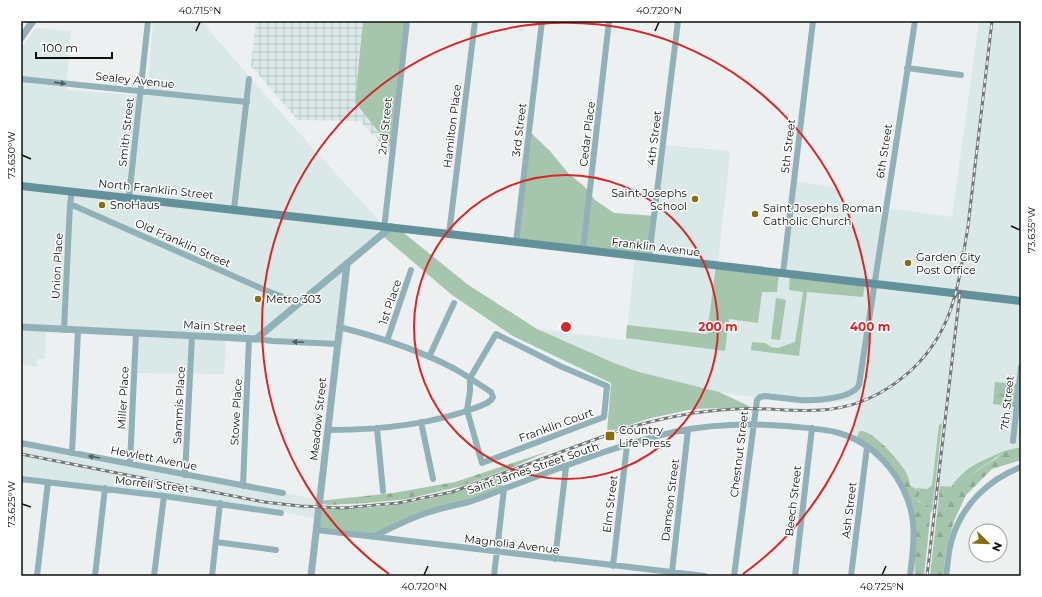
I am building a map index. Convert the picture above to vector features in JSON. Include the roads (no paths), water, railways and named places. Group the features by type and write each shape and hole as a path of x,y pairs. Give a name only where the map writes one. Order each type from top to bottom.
{"main road":[{"name":"North Franklin Street","path":"21,186 288,215"},
{"name":"Franklin Avenue","path":"288,215 386,229 450,234 1021,301"}],"street":[{"path":"21,38 33,21"},
{"name":"Smith Street","path":"129,197 148,21"},
{"name":"2nd Street","path":"386,229 408,21"},
{"name":"Hamilton Place","path":"450,234 475,21"},
{"name":"3rd Street","path":"516,242 542,21"},
{"name":"Cedar Place","path":"583,250 610,21"},
{"name":"4th Street","path":"649,257 678,21"},
{"name":"5th Street","path":"783,273 813,21"},
{"name":"6th Street","path":"874,284 915,21"},
{"path":"907,68 962,75"},
{"name":"Sealey Avenue","path":"21,79 247,102"},
{"path":"234,209 249,79"},
{"path":"70,204 72,191"},
{"name":"Old Franklin Street","path":"70,204 267,291 301,302"},
{"name":"Union Place","path":"64,330 70,204"},
{"name":"Main Street","path":"21,327 136,334 253,338 301,302 386,229"},
{"name":"Meadow Street","path":"311,576 347,264"},
{"name":"1st Place","path":"387,341 411,270"},
{"name":"Chestnut Street","path":"734,576 757,400 760,397 765,396 800,400 817,400 849,393 857,388 874,284"},
{"path":"429,357 454,302"},
{"path":"329,430 377,428 421,422 467,410 489,402 492,400 493,395 491,392 470,378 429,357 387,341 339,327"},
{"path":"72,453 78,331"},
{"name":"Miller Place","path":"130,463 136,334"},
{"name":"Franklin Court","path":"467,410 482,463 604,417 607,386 560,366 496,334 470,378"},
{"name":"Sammis Place","path":"185,475 192,336"},
{"path":"253,338 274,341 337,344"},
{"name":"Stowe Place","path":"243,486 253,338"},
{"name":"7th Street","path":"1013,441 1021,367"},
{"path":"467,410 470,391 470,378"},
{"path":"421,422 433,479"},
{"name":"Saint James Street South","path":"372,537 422,515 469,501 627,445 658,436 723,425 753,424 812,428 840,433 857,441 877,455 893,472 903,488 913,522 914,538 910,576"},
{"path":"377,428 382,492"},
{"name":"Beech Street","path":"795,576 812,428"},
{"name":"Damson Street","path":"672,572 688,430"},
{"path":"1014,433 1021,434"},
{"name":"Hewlett Avenue","path":"21,443 283,493"},
{"name":"Elm Street","path":"613,566 627,445"},
{"name":"Ash Street","path":"851,576 867,447"},
{"path":"555,559 566,467"},
{"path":"946,576 952,537 963,514 971,502 992,482 1010,471 1021,467"},
{"name":"Morrell Street","path":"21,479 220,503 281,513"},
{"path":"37,576 48,482"},
{"path":"95,576 105,488"},
{"path":"494,576 504,489"},
{"path":"154,576 164,496"},
{"path":"212,576 220,503"},
{"path":"395,539 396,526"},
{"name":"Magnolia Avenue","path":"317,530 705,576"},
{"path":"216,542 276,550"}],"railway":[{"path":"968,226 992,21"},
{"path":"21,454 264,502 300,506 343,508 398,503 452,492 618,431 675,416 734,409 821,410 841,407 861,402 880,393 897,382 926,354 938,337 947,319 955,295 961,270 969,221"},
{"path":"927,576 960,292"}],"place":[{"name":"Saint Josephs School","path":"695,199"},
{"name":"SnoHaus","path":"102,205"},
{"name":"Saint Josephs Roman Catholic Church","path":"755,214"},
{"name":"Garden City Post Office","path":"908,263"},
{"name":"Metro 303","path":"258,299"},
{"name":"Country Life Press","path":"610,436"}]}
